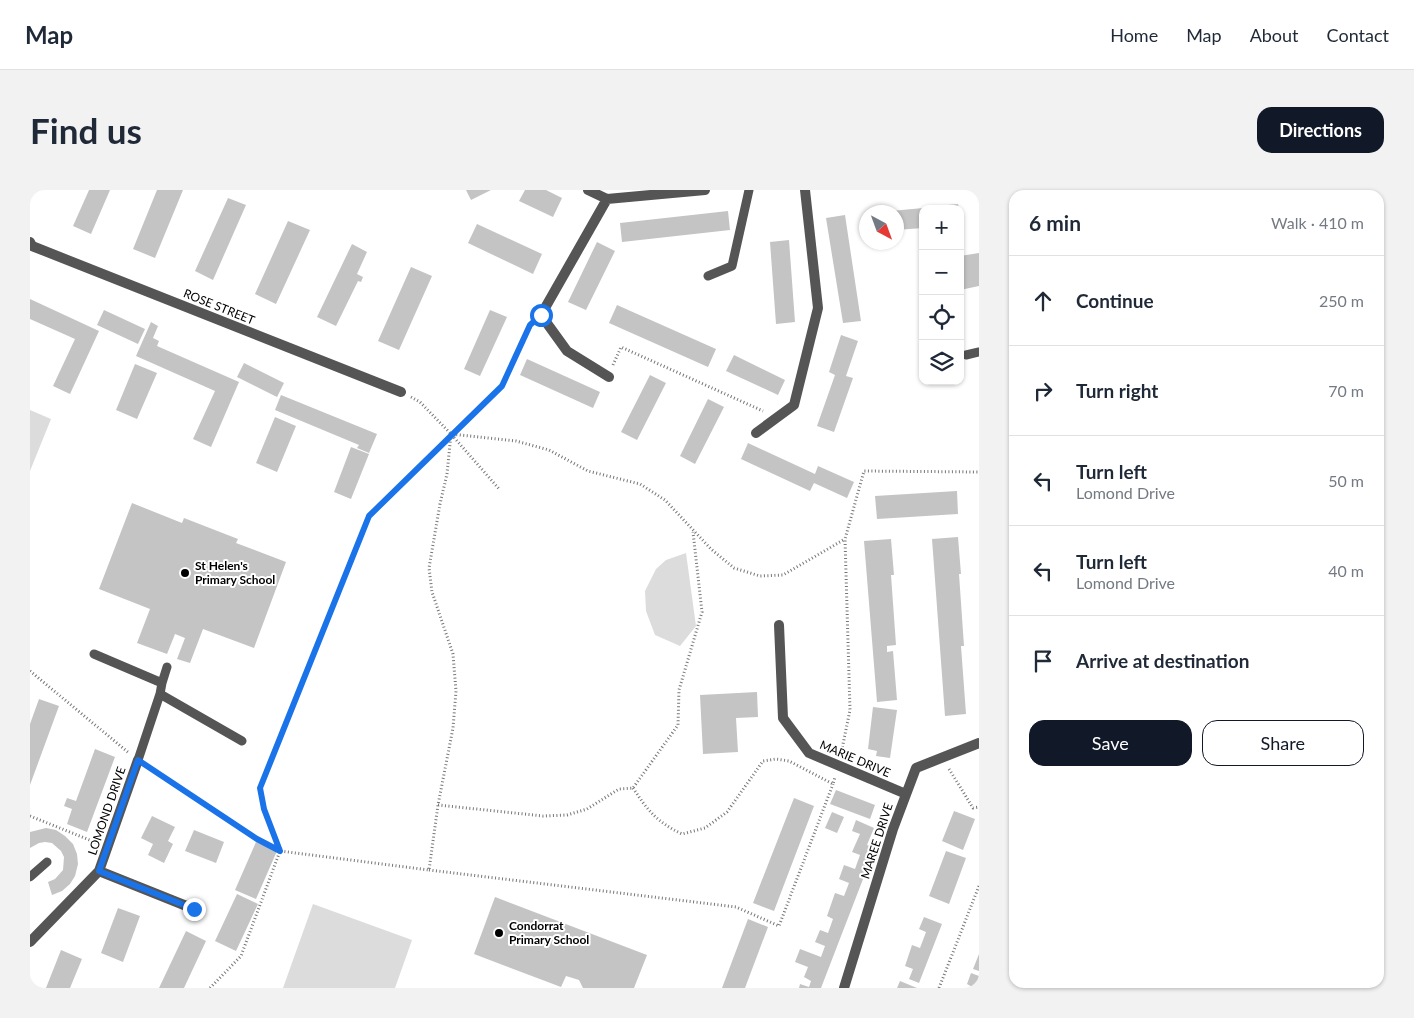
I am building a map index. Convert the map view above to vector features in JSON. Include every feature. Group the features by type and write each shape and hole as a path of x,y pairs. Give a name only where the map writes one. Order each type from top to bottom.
{"street":[{"path":"588,190 607,200 705,190"},
{"path":"756,433 794,405 818,308 805,190"},
{"path":"607,200 541,315 567,351 609,377"},
{"name":"ROSE STREET","path":"30,242 32,246 401,392"},
{"name":"MARIE DRIVE","path":"780,625 783,718 809,753 906,794"},
{"name":"MAREE DRIVE","path":"844,988 893,828 916,768 979,743"},
{"name":"LOMOND DRIVE","path":"32,935 99,871 138,760"},
{"name":"LOMOND DRIVE","path":"99,871 194,909"}],"lane":[{"path":"708,276 732,266 749,190"},
{"path":"966,355 979,352"},
{"path":"94,654 162,682"},
{"path":"138,760 160,694 166,667"},
{"path":"160,694 242,741"},
{"path":"30,877 47,862"}],"path":[{"path":"210,988 241,956 280,851 264,809 260,788 369,516 502,386 530,325 541,315"},
{"path":"609,377 621,347 778,417"},
{"path":"401,392 420,402 500,490"},
{"path":"451,434 516,441 549,450 588,472 640,484 665,500 710,550 734,568 760,576 783,575 845,539"},
{"path":"429,870 438,805 453,728 456,691 453,654 432,592 429,568 447,474 451,434"},
{"path":"30,671 138,760 257,839 280,851 736,907 779,926 839,766 850,710 845,539 864,471 979,472"},
{"path":"633,788 678,724 679,690 702,612 693,531"},
{"path":"942,758 973,808 979,807"},
{"path":"633,788 649,811 667,827 682,834 705,828 727,812 763,761 776,759 789,761 833,784"},
{"path":"438,805 542,816 567,815 587,809 619,789 633,788"},
{"path":"30,816 107,847"},
{"path":"939,988 979,886"}],"shaded area":[{"path":"30,410 51,419 30,471"},
{"path":"686,553 696,626 680,646 655,635 646,611 645,591 656,569 666,560"},
{"path":"313,904 412,940 395,988 283,988"}],"building":[{"path":"89,190 110,190 91,234 73,226"},
{"path":"157,190 183,190 155,258 133,249"},
{"path":"466,190 491,190 471,200"},
{"path":"525,190 546,190 562,198 553,217 519,201"},
{"path":"228,198 246,205 213,280 195,271"},
{"path":"919,208 919,228 904,229 904,210"},
{"path":"728,211 730,230 622,242 620,223"},
{"path":"845,215 861,321 843,323 826,218"},
{"path":"288,221 310,230 276,304 255,294"},
{"path":"477,224 542,254 533,274 468,243"},
{"path":"789,240 795,322 776,324 770,242"},
{"path":"597,242 615,251 586,310 568,302"},
{"path":"352,244 367,252 357,274 363,277 361,282 358,281 336,326 317,317"},
{"path":"979,253 979,286 964,289 964,255"},
{"path":"411,267 432,276 399,350 378,341"},
{"path":"30,299 99,331 70,394 53,386 75,339 30,319"},
{"path":"617,305 716,349 708,367 609,323"},
{"path":"104,310 145,329 138,344 97,325"},
{"path":"490,310 507,317 480,376 464,369"},
{"path":"151,322 158,326 153,338 159,341 157,346 239,382 211,447 193,439 215,391 136,356"},
{"path":"841,335 858,341 846,376 853,378 834,432 817,426 835,375 829,372"},
{"path":"734,355 785,380 778,395 726,371"},
{"path":"527,359 600,392 593,408 520,375"},
{"path":"244,363 284,383 277,397 237,377"},
{"path":"135,364 157,373 137,419 116,410"},
{"path":"650,375 666,383 637,440 621,432"},
{"path":"281,395 377,434 369,453 357,448 359,445 275,410"},
{"path":"708,399 724,407 695,464 680,456"},
{"path":"275,417 296,426 277,472 256,463"},
{"path":"748,443 815,474 818,466 854,482 847,498 814,483 810,491 741,459"},
{"path":"351,447 369,454 351,499 334,492"},
{"path":"957,491 958,514 877,519 875,496"},
{"path":"132,503 182,523 184,518 238,539 236,543 286,562 254,648 203,629 190,663 177,659 185,638 175,634 167,654 137,643 150,609 99,589"},
{"path":"958,537 964,646 961,646 966,714 945,716 932,539"},
{"path":"891,539 894,575 891,575 896,645 887,646 887,652 893,651 897,700 877,702 864,541"},
{"path":"757,692 758,717 736,718 738,752 703,754 700,695"},
{"path":"39,699 59,706 30,785 30,724"},
{"path":"873,707 897,710 890,758 876,756 877,751 868,749"},
{"path":"95,749 115,757 87,832 67,824 72,809 64,806 67,798 76,801"},
{"path":"836,790 875,805 870,819 830,804"},
{"path":"794,798 814,806 774,911 753,903"},
{"path":"954,811 975,819 963,850 942,841"},
{"path":"832,812 844,817 837,833 825,828"},
{"path":"152,816 175,827 168,841 173,844 164,863 148,855 153,844 141,838"},
{"path":"856,820 874,828 867,845 875,848 821,988 799,988 800,984 809,987 811,981 804,977 808,967 795,962 800,949 821,957 825,946 815,942 820,930 828,933 833,919 827,916 835,893 844,896 849,883 839,879 844,865 855,869 860,855 852,852 860,834 852,831"},
{"path":"46,828 56,830 73,844 78,864 75,876 70,884 62,891 52,895 48,882 55,879 63,870 64,857 61,851 52,843 39,843 30,848 30,832"},
{"path":"194,830 224,842 216,863 185,851"},
{"path":"256,842 277,851 256,899 235,890"},
{"path":"946,851 966,858 949,904 929,896"},
{"path":"237,894 258,904 236,951 215,941"},
{"path":"495,897 647,955 634,988 583,988 579,980 566,976 561,987 474,954"},
{"path":"118,908 140,916 123,962 101,953"},
{"path":"924,917 942,924 919,983 909,979 913,969 905,966 912,945 920,948 926,932 919,929"},
{"path":"748,919 768,927 745,988 722,988"},
{"path":"186,931 206,941 184,988 159,988"},
{"path":"61,950 82,959 70,988 46,988"},
{"path":"979,954 979,971 973,969"},
{"path":"971,973 979,976 979,988 974,988 967,984"},
{"path":"900,981 917,988 897,988"}],"place":[{"name":"St Helen's Primary School","path":"185,573"},
{"name":"Condorrat Primary School","path":"499,933"}],"route":[{"path":"194,909 99,871 138,760 257,839 280,851 264,809 260,788 369,516 502,386 530,325 541,315"}]}
